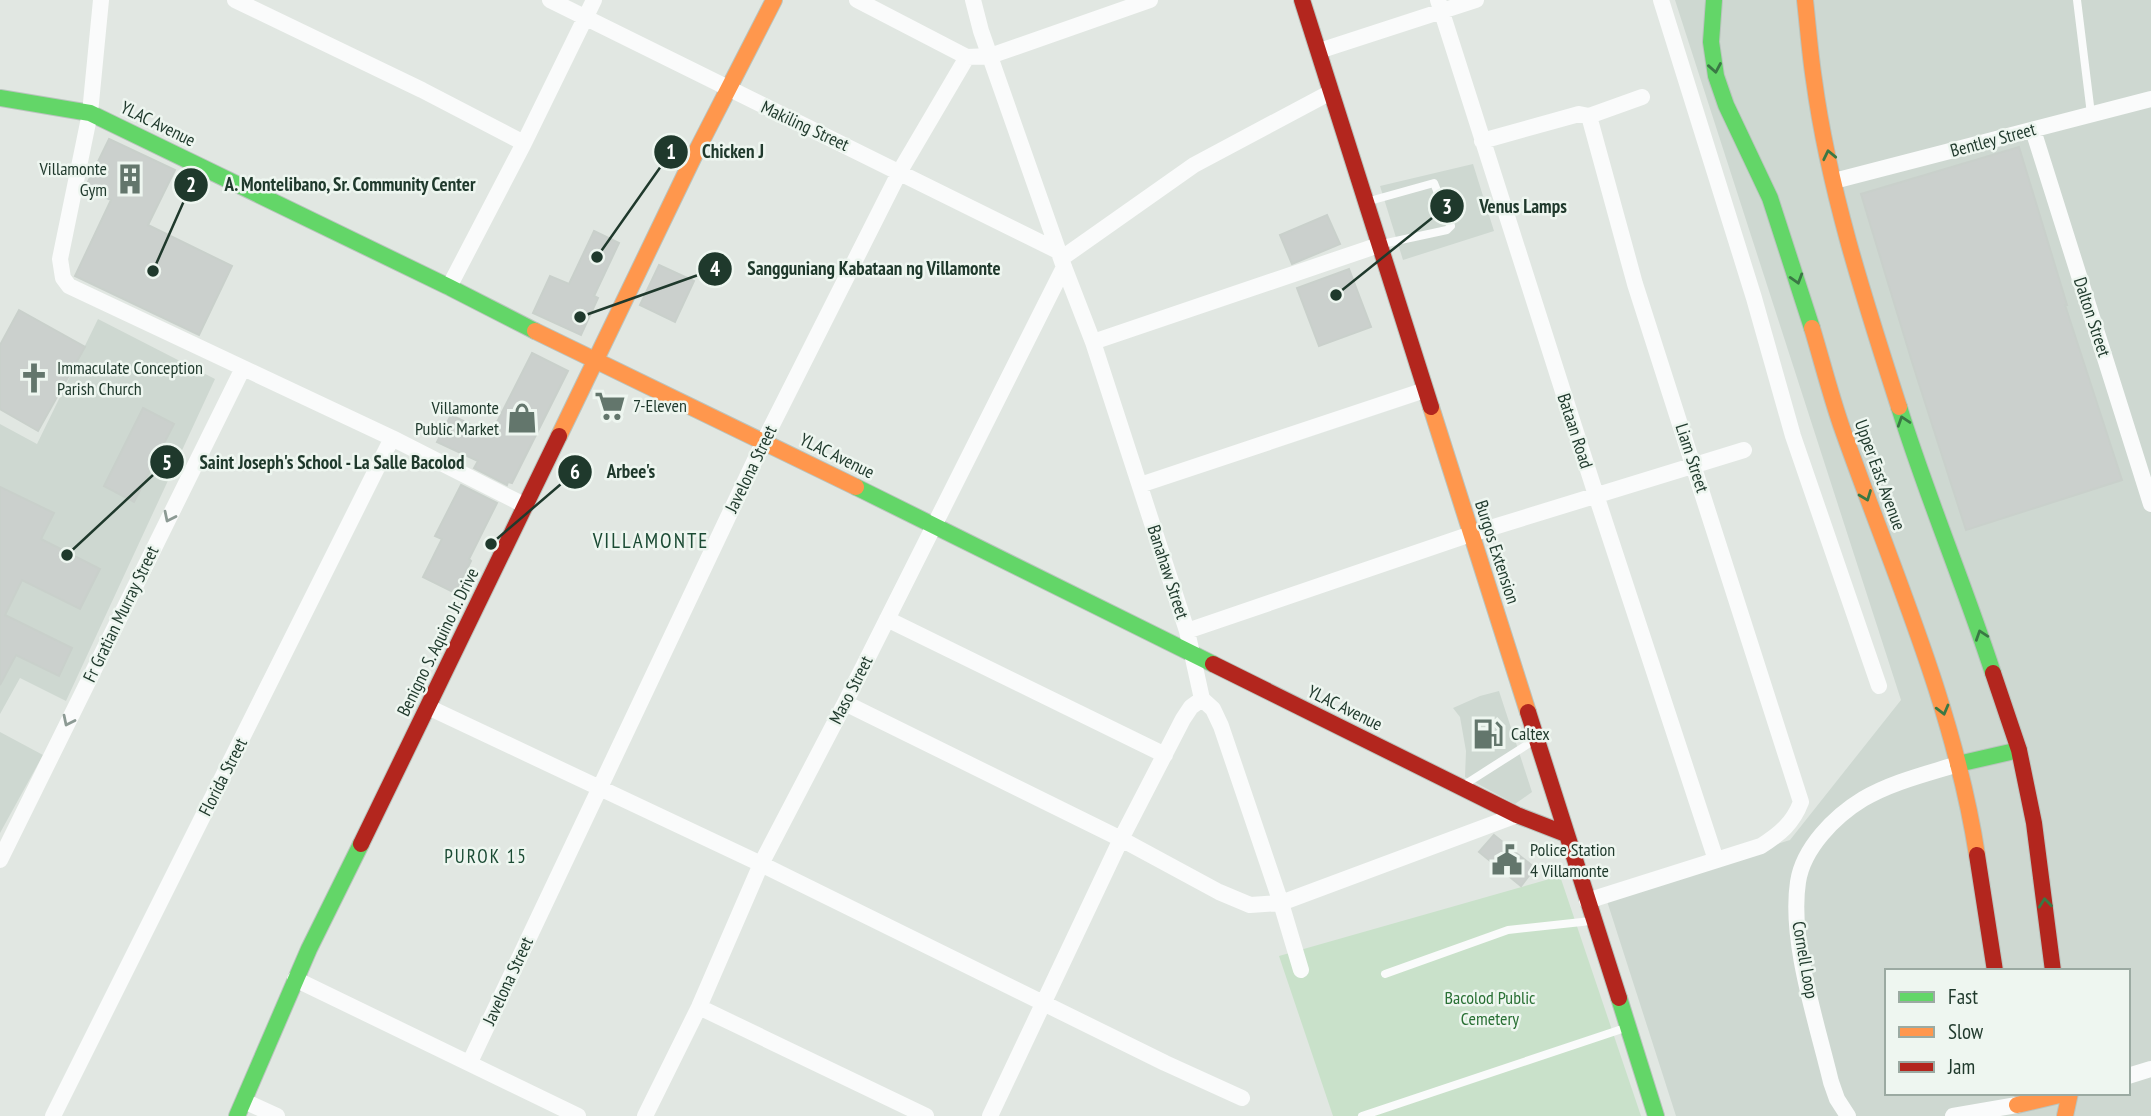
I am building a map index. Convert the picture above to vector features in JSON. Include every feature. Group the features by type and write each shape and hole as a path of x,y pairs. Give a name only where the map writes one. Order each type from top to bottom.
{"street":[{"path":"101,0 90,113 60,259 63,278 69,286 392,438 524,505"},
{"path":"235,0 422,90 524,143"},
{"name":"Makiling Street","path":"550,0 729,90 900,171 1062,259"},
{"path":"449,287 594,0"},
{"name":"Benigno S. Aquino Jr. Drive","path":"241,1108 295,979 696,152 774,0"},
{"path":"857,0 967,57 990,56 1150,0"},
{"name":"Banahaw Street","path":"973,0 990,56 1093,342 1140,485 1187,631 1202,699 1213,709 1222,726 1301,970"},
{"name":"Burgos Extension","path":"1302,0 1656,1116"},
{"path":"1319,51 1440,5 1476,0"},
{"path":"1661,0 1754,298 1793,436 1879,686"},
{"name":"Upper East Avenue","path":"1714,0 1711,42 1716,76 1726,105 1770,198 1863,490 1911,611 1937,687 1974,835 1995,969"},
{"path":"1805,0 1814,82 1834,181 1866,303 1902,418 1986,650 2019,750 2034,823 2053,969"},
{"name":"Bataan Road","path":"1440,5 1716,860"},
{"name":"Javelona Street","path":"470,1062 764,441 900,171 967,57"},
{"path":"1062,259 1194,165 1331,92"},
{"path":"1482,141 1579,114 1589,116 1642,96"},
{"name":"YLAC Avenue","path":"0,97 90,113 449,287 595,362 764,441 1517,815 1566,834"},
{"name":"Bentley Street","path":"1834,181 2151,99"},
{"name":"Liam Street","path":"1589,116 1636,284 1801,803 1795,819 1777,836 1761,846 1716,860"},
{"name":"Dalton Street","path":"2033,130 2151,504"},
{"path":"1093,342 1379,245"},
{"name":"Maso Street","path":"645,1116 699,1007 761,864 887,619 1062,259"},
{"name":"Fr Gratian Murray Street","path":"0,860 243,368"},
{"path":"1140,485 1425,390"},
{"name":"Florida Street","path":"53,1116 392,438"},
{"path":"1187,631 1471,534 1744,450"},
{"path":"887,619 1165,755"},
{"path":"990,1116 1121,839 1191,707 1202,699"},
{"path":"845,703 1250,905 1280,902 1517,815"},
{"path":"428,707 761,864 1242,1098"},
{"path":"1958,764 2019,750"},
{"name":"Cornell Loop","path":"1848,1116 1837,1099 1831,1082 1799,947 1796,920 1798,880 1807,857 1823,833 1843,814 1885,788 1958,764"},
{"path":"1587,901 1716,860"},
{"path":"295,979 578,1116"},
{"path":"699,1007 926,1116"},
{"path":"2130,1075 2151,1069"},
{"path":"1953,1116 2060,1095"},
{"path":"2065,1116 2069,1095"},
{"path":"241,1108 277,1116"}],"lane":[{"path":"2077,0 2091,114"},
{"path":"1366,202 1434,183 1451,226 1447,230 1379,245"},
{"path":"1461,786 1536,738"},
{"path":"1385,974 1508,930 1594,920"},
{"path":"1363,1116 1628,1027"}],"shaded area":[{"path":"1675,0 2151,0 2151,1116 1676,1116 1606,898 1790,840 1901,700"},
{"path":"1473,164 1494,231 1403,260 1380,186"},
{"path":"98,319 215,379 66,701 20,678 0,714 0,424 37,444"},
{"name":"Caltex","path":"1499,691 1532,792 1515,804 1465,777 1466,751 1460,717 1453,708"},
{"path":"0,732 43,755 0,833"}],"green space":[{"name":"Bacolod Public Cemetery","path":"1560,876 1641,1116 1333,1116 1279,956"}],"building":[{"path":"109,139 175,170 148,225 232,266 199,335 75,276 111,200 85,188"},
{"path":"2019,147 2065,305 2122,480 1966,530 1861,194"},
{"path":"1327,215 1340,244 1292,264 1280,235"},
{"path":"594,231 619,243 594,296 598,298 581,335 533,313 550,276 569,284"},
{"path":"659,265 694,281 675,322 640,305"},
{"path":"1349,269 1371,327 1319,346 1297,288"},
{"name":"Immaculate Conception Parish Church","path":"19,310 85,347 38,431 0,409 0,345"},
{"name":"Villamonte Public Market","path":"532,353 568,371 512,483 508,482 507,485 474,468 478,461 437,442 451,415 491,434"},
{"path":"143,408 174,424 134,502 104,486"},
{"path":"461,485 497,503 455,593 423,577 442,539 435,536"},
{"path":"0,487 54,513 41,539 100,569 80,609 22,580 5,615 72,648 59,676 16,655 0,685"},
{"name":"Police Station 4 Villamonte","path":"1494,835 1535,868 1521,886 1479,852"}],"traffic: fast":[{"path":"1714,0 1711,42 1716,76 1726,105 1770,198 1812,328"},
{"path":"0,98 90,113 535,331"},
{"path":"1899,407 1993,673"},
{"path":"856,487 1213,664"},
{"path":"1958,764 2019,750"},
{"path":"237,1116 309,949 361,844"},
{"path":"1619,998 1656,1116"}],"traffic: slow":[{"path":"559,436 696,152 774,0"},
{"path":"1805,0 1814,80 1829,163 1861,286 1899,407"},
{"path":"1812,328 1841,425 1937,691 1967,800 1977,855"},
{"path":"535,331 856,487"},
{"path":"1431,407 1528,712"},
{"path":"2017,1105 2060,1095"},
{"path":"2065,1116 2070,1095"}],"traffic: jam":[{"path":"1302,0 1431,407"},
{"path":"361,844 559,436"},
{"path":"1213,664 1517,815 1566,834"},
{"path":"1993,673 2019,750 2034,823 2053,969"},
{"path":"1528,712 1619,998"},
{"path":"1977,855 1995,969"}],"place":[{"name":"Villamonte Gym","path":"130,179"},
{"name":"Chicken J","path":"597,257"},
{"name":"A. Montelibano, Sr. Community Center","path":"153,271"},
{"name":"Venus Lamps","path":"1336,295"},
{"name":"Sangguniang Kabataan ng Villamonte","path":"580,317"},
{"name":"Immaculate Conception Parish Church","path":"34,378"},
{"name":"7-Eleven","path":"610,406"},
{"name":"Villamonte Public Market","path":"522,418"},
{"name":"Arbee's","path":"491,544"},
{"name":"Saint Joseph's School - La Salle Bacolod","path":"67,555"},
{"name":"Caltex","path":"1488,734"},
{"name":"Police Station 4 Villamonte","path":"1507,860"}],"district":[{"name":"VILLAMONTE","path":"651,541"},
{"name":"PUROK 15","path":"486,856"}]}
